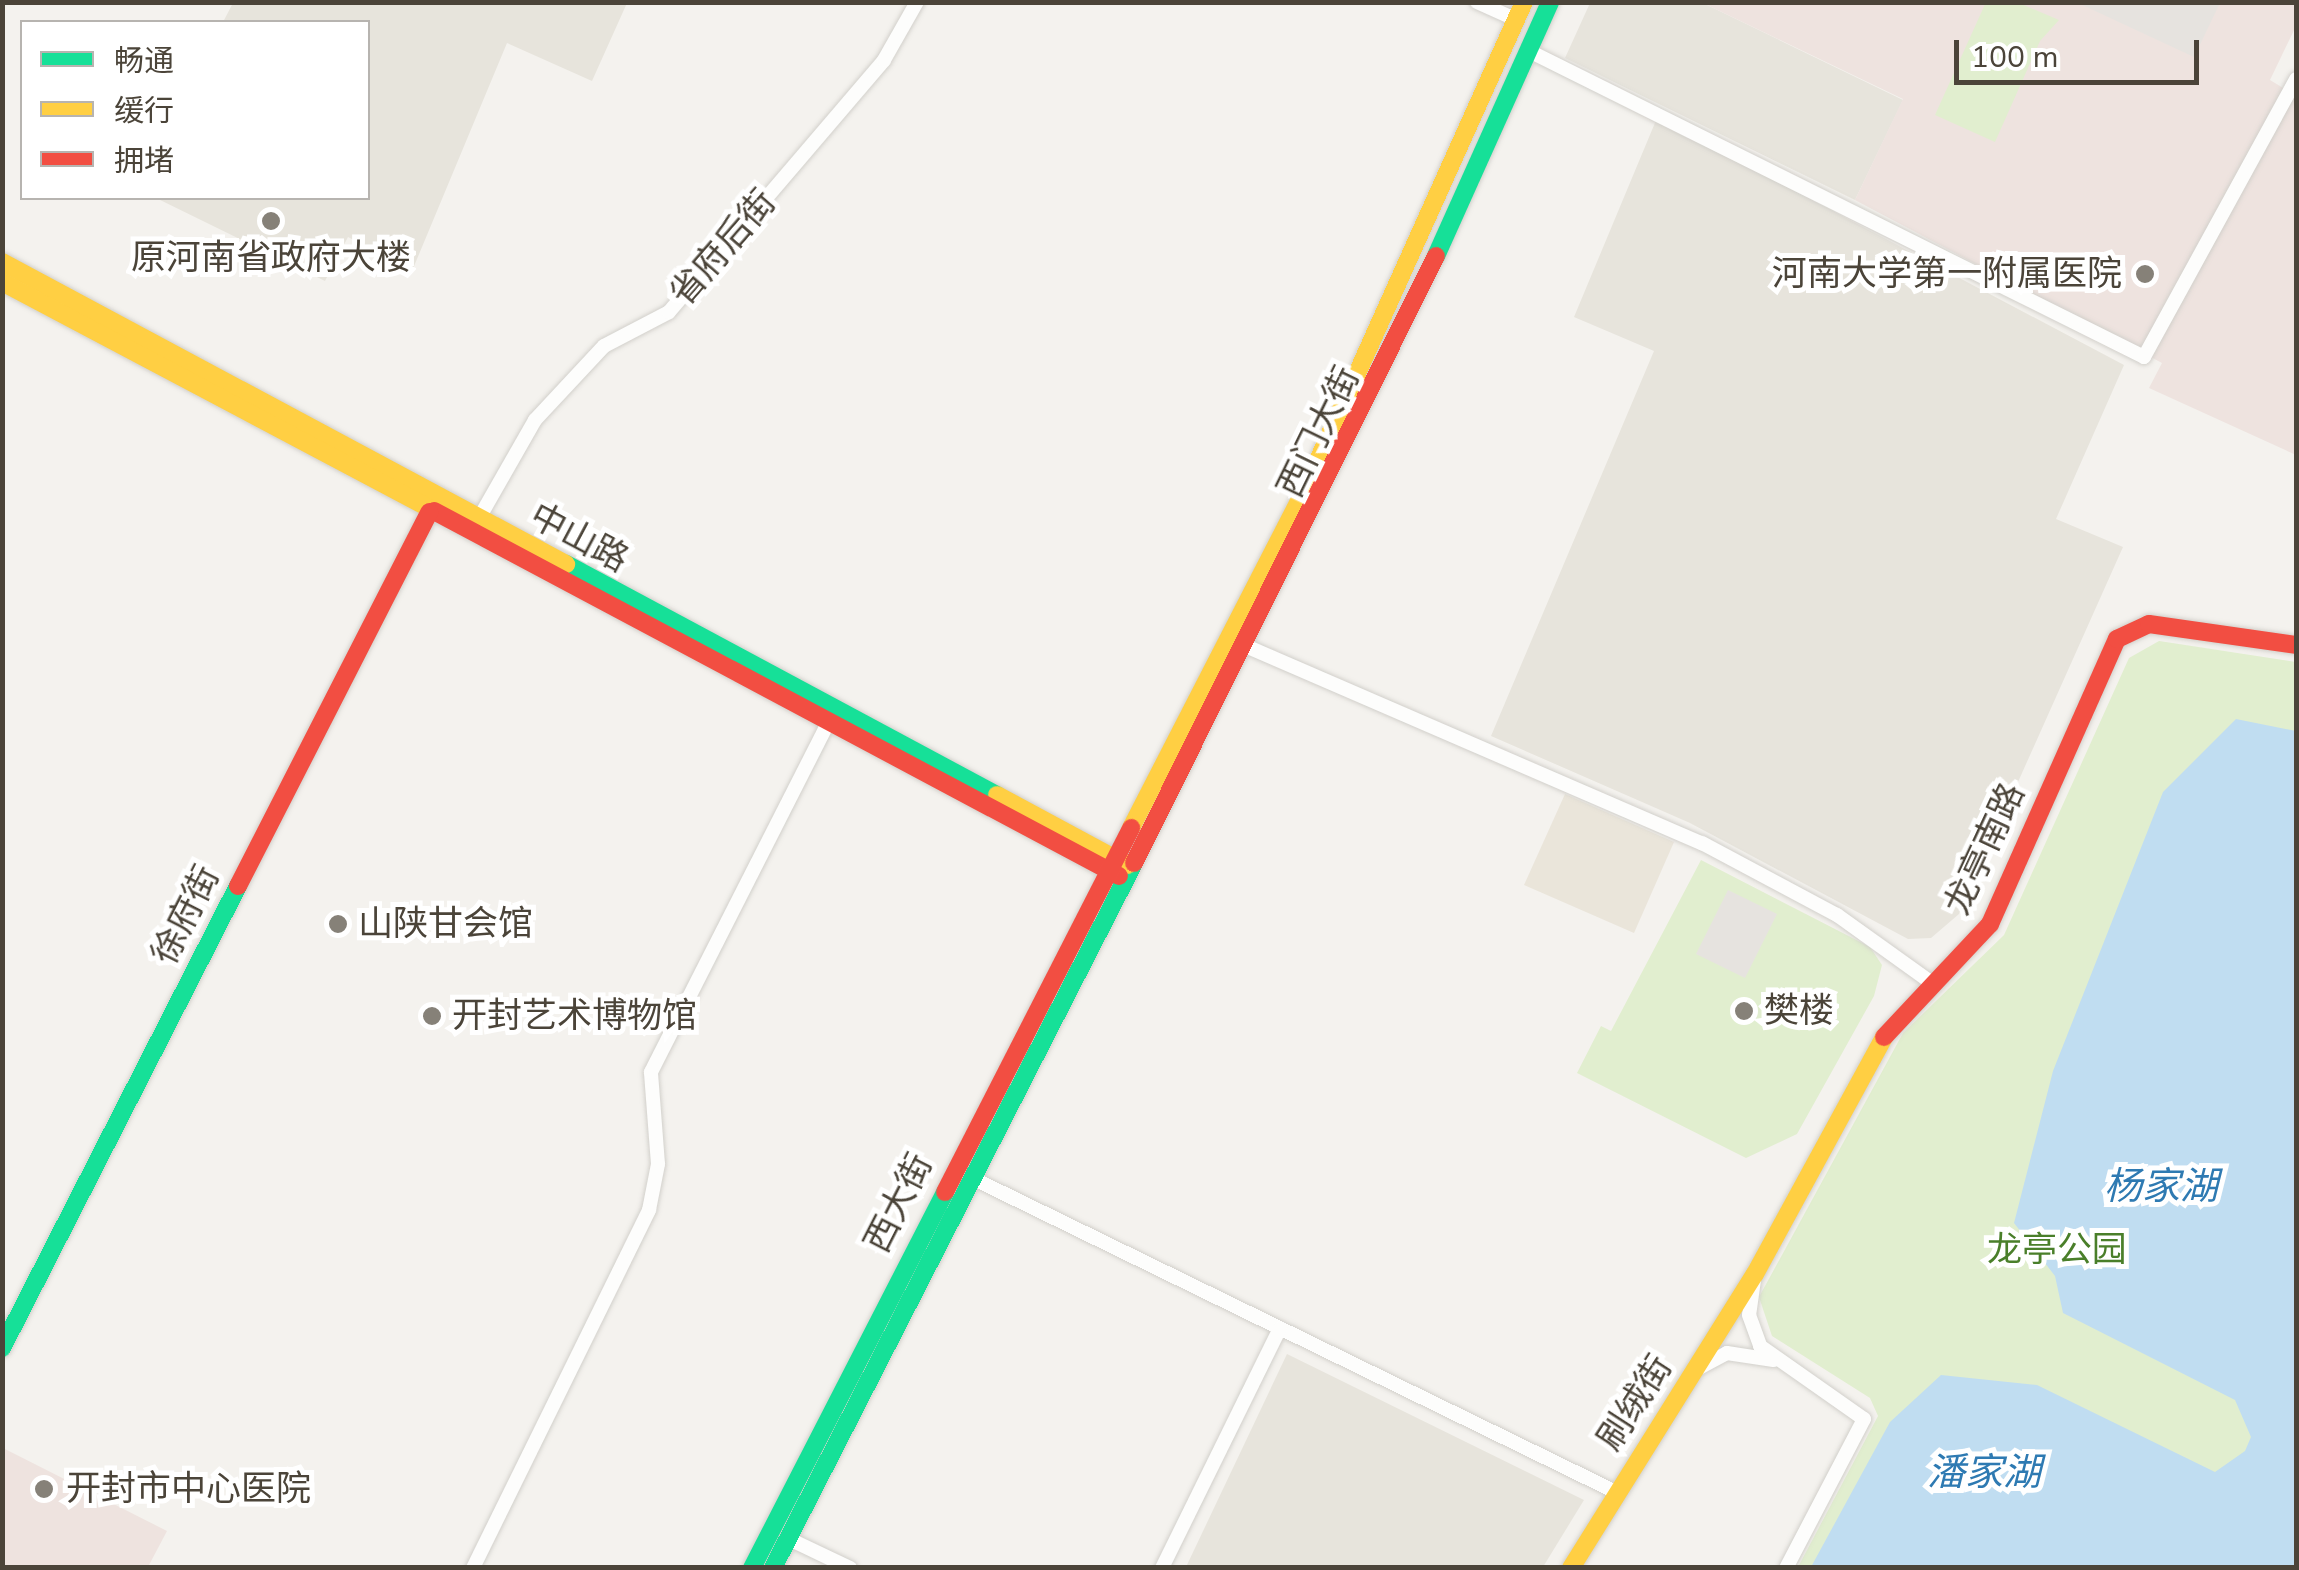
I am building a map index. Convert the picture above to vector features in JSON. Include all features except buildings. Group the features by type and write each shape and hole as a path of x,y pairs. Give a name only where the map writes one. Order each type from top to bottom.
{"main road":[{"name":"西门大街","path":"1116,867 1248,647 1550,2"},
{"name":"西门大街","path":"1116,867 1306,487 1520,11"},
{"name":"中山路","path":"2,262 1116,867"},
{"name":"中山路","path":"2,282 826,725 1116,867"},
{"name":"徐府街","path":"2,1348 429,512"},
{"name":"龙亭南路","path":"1755,1274 1872,1050 1990,924 2123,632 2150,624 2296,645"},
{"name":"西大街","path":"772,1568 968,1176 1116,867"},
{"name":"西大街","path":"752,1568 1116,867"},
{"name":"刷绒街","path":"1571,1568 1755,1274"}],"street":[{"name":"省府后街","path":"478,520 546,407 604,346 669,312 884,60 917,2"},
{"path":"1477,2 1520,11"},
{"path":"1528,50 2144,357 2296,80"},
{"path":"1248,647 1702,844 1838,915 1932,983"},
{"path":"473,1568 649,1210 658,1164 651,1072 826,725"},
{"path":"968,1176 1616,1492"},
{"path":"1755,1274 1751,1327 1774,1360 1864,1420 1786,1568"},
{"path":"1162,1568 1280,1328"},
{"path":"1695,1370 1727,1352 1774,1360"},
{"path":"787,1538 850,1568"}],"shaded area":[{"path":"233,2 627,3 592,81 507,43 412,271 348,237 325,281 160,200 370,200 370,20 224,20"},
{"path":"1590,3 1703,3 1903,100 1855,200 1565,58"},
{"name":"河南大学第一附属医院","path":"1703,3 2296,3 2296,26 2270,80 2296,96 2296,455 2149,388 2162,363 1855,200 1903,99"},
{"path":"2078,3 2220,3 2194,57"},
{"path":"1657,118 2124,365 2056,519 2123,547 1959,914 1931,938 1908,939 1690,823 1491,736 1654,351 1574,317"},
{"path":"1565,794 1674,842 1634,933 1524,885"},
{"path":"1728,890 1777,914 1745,978 1696,954"},
{"path":"1287,1354 1584,1500 1543,1567 1186,1567"},
{"name":"开封市中心医院","path":"3,1448 167,1531 148,1567 3,1567"}],"green space":[{"path":"1986,2 2019,3 2059,20 2040,41 1995,142 1935,115"},
{"name":"龙亭公园","path":"2159,641 2296,662 2296,1567 1798,1567 1878,1416 1870,1398 1772,1336 1759,1297 1903,1033 2004,935 2129,658"},
{"name":"樊楼","path":"1701,860 1870,947 1882,965 1874,996 1797,1134 1746,1158 1577,1073 1601,1026 1611,1031"}],"water":[{"name":"杨家湖","path":"2236,719 2296,731 2296,1567 1811,1567 1890,1422 1941,1375 2037,1385 2215,1472 2245,1451 2251,1437 2235,1400 2063,1313 2055,1276 2014,1223 2053,1071 2163,792"}],"traffic: fast":[{"path":"1436,256 1550,2"},
{"path":"566,564 997,795"},
{"path":"773,1568 1134,863"},
{"path":"2,1348 238,886"},
{"path":"752,1568 945,1192"}],"traffic: slow":[{"path":"1131,828 1306,487 1524,2"},
{"path":"2,262 566,564"},
{"path":"2,282 434,511"},
{"path":"997,795 1127,865"},
{"path":"1571,1568 1755,1274 1884,1037"}],"traffic: jam":[{"path":"1134,863 1436,256"},
{"path":"434,511 1119,876"},
{"path":"238,886 429,512"},
{"path":"1884,1037 1990,924 2117,639 2149,624 2296,645"},
{"path":"945,1192 1131,828"}],"place":[{"name":"原河南省政府大楼","path":"271,221"},
{"name":"河南大学第一附属医院","path":"2145,274"},
{"name":"山陕甘会馆","path":"338,924"},
{"name":"樊楼","path":"1744,1011"},
{"name":"开封艺术博物馆","path":"432,1016"},
{"name":"开封市中心医院","path":"44,1489"}],"water label":[{"name":"潘家湖","path":"1984,1473"}]}
